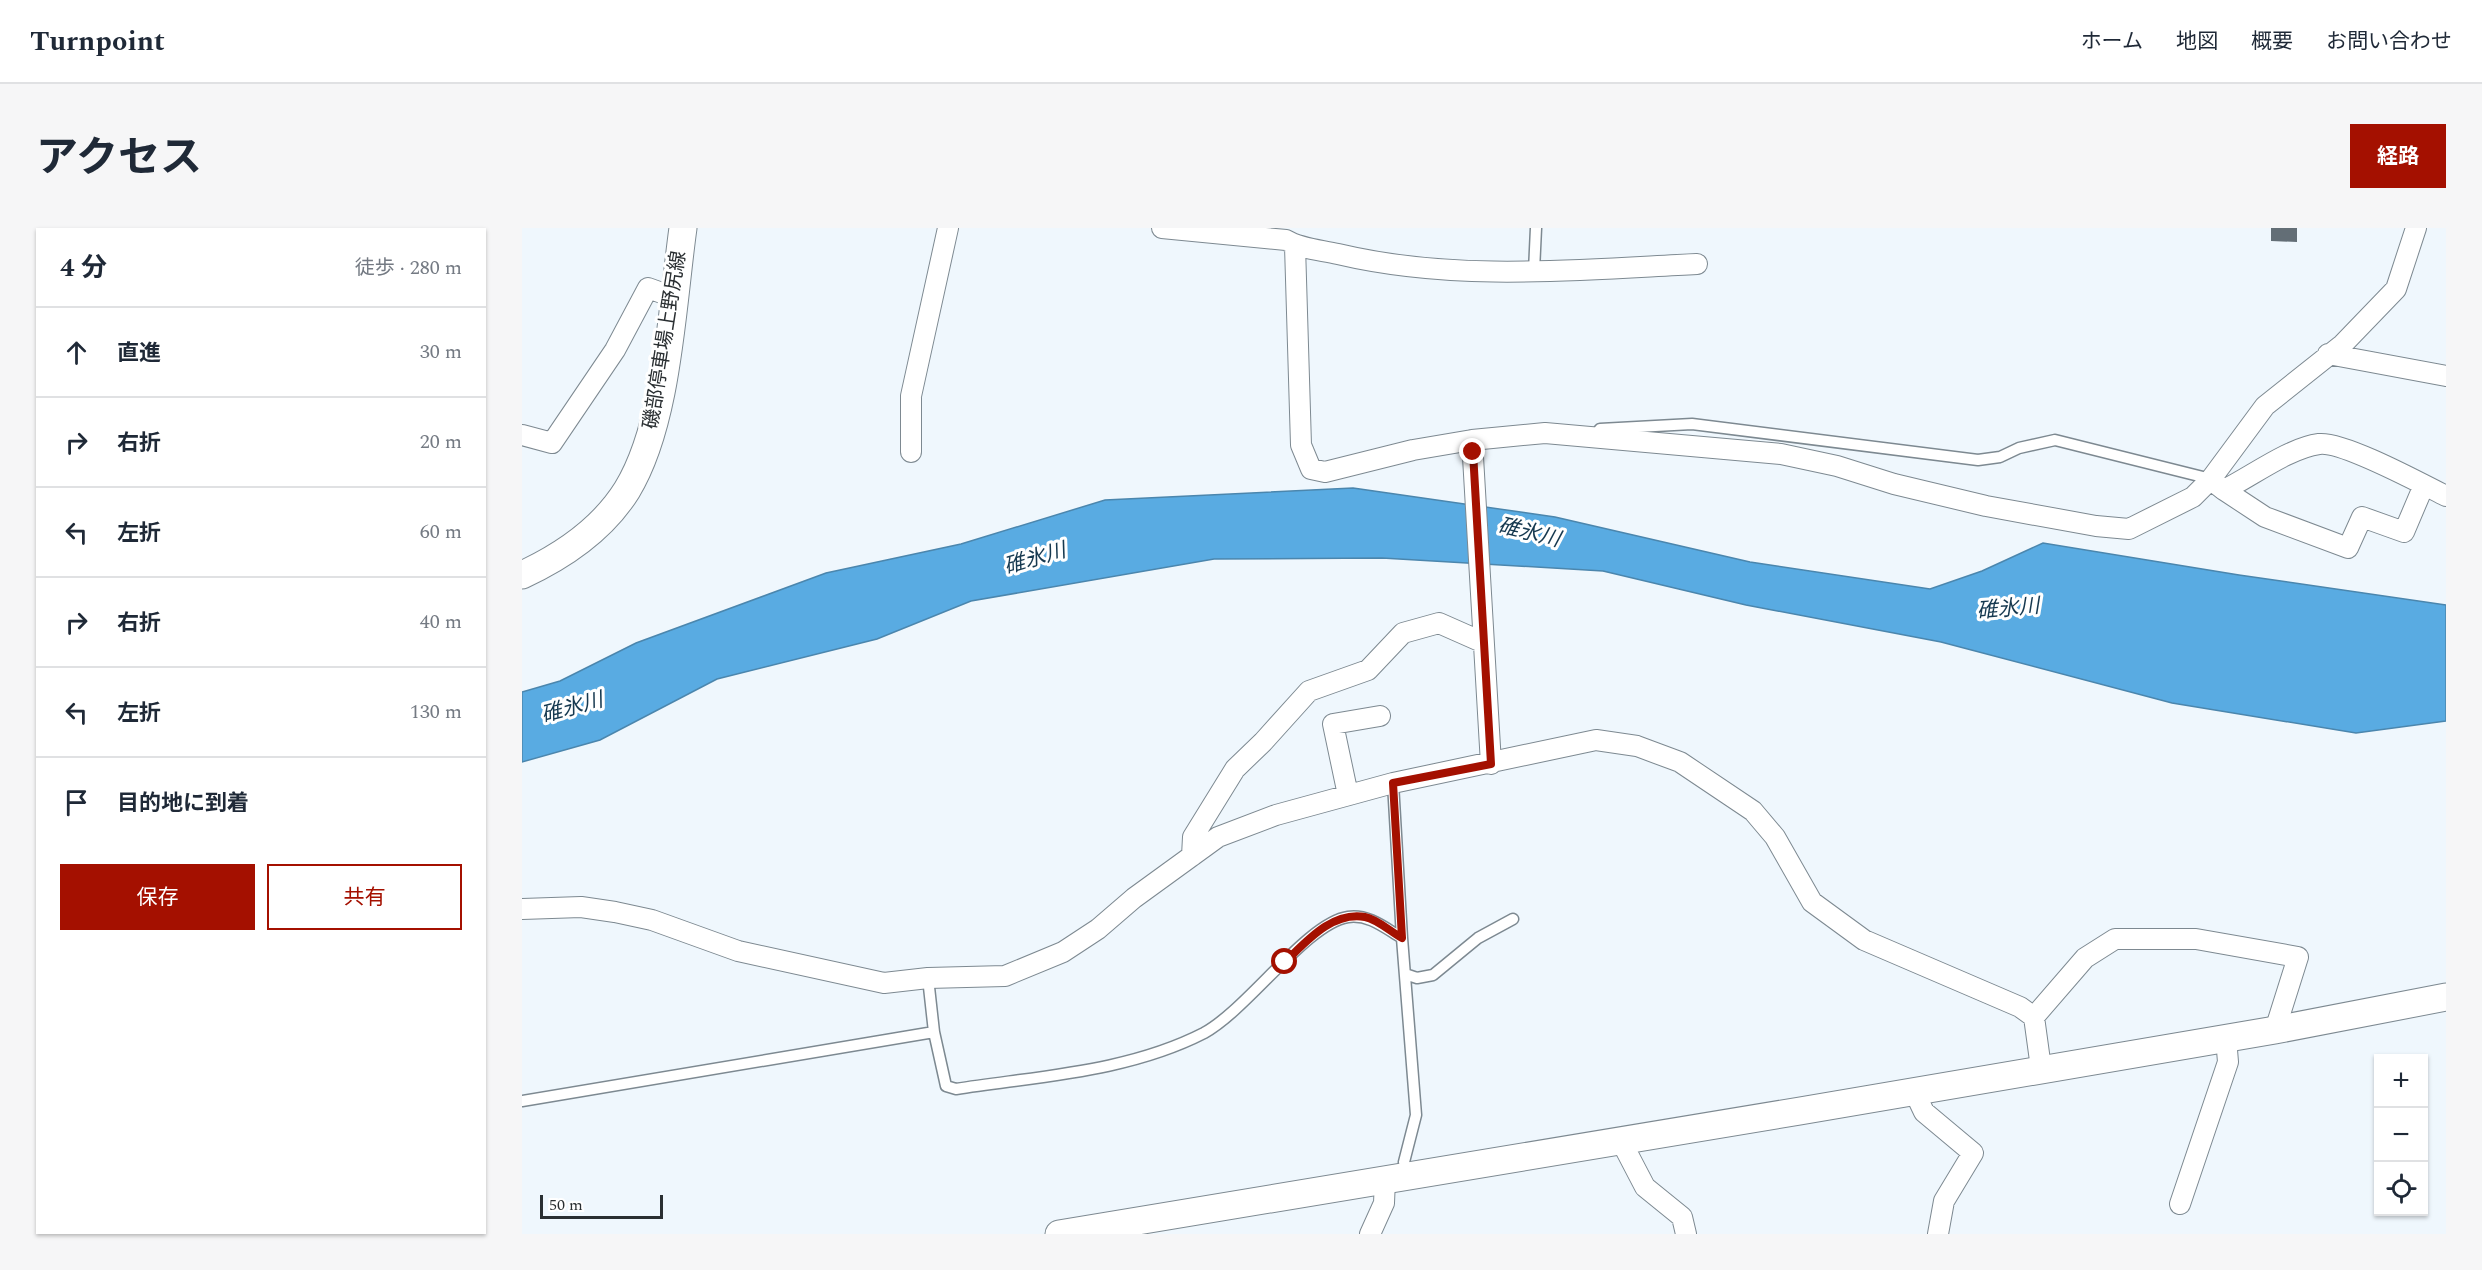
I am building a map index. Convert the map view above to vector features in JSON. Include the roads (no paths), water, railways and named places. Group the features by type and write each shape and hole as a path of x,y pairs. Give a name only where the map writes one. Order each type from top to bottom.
{"street":[{"name":"磯部停車場上野尻線","path":"522,575 564,554 585,537 614,508 631,482 644,452 657,410 683,228"},
{"path":"911,452 912,396 948,228"},
{"path":"1162,228 1289,238 1442,271 1534,271 1697,264"},
{"path":"2218,484 2265,406 2307,375 2328,354 2343,344 2396,289 2416,228"},
{"path":"1289,238 1301,445 1311,469 1326,472 1413,450 1472,446 1545,433 1594,436 1781,454 1837,466 1894,484 1986,506 2096,526 2129,529 2218,484 2299,450 2320,444 2331,445 2391,468 2446,496"},
{"path":"522,435 552,443 615,350 648,288 673,297"},
{"path":"2328,354 2446,376"},
{"path":"1472,446 1491,764"},
{"path":"2218,484 2265,517 2348,548 2362,517 2404,532 2424,485"},
{"path":"1192,856 1193,837 1235,769 1309,691 1368,670 1403,633 1439,623 1482,636"},
{"path":"1348,795 1333,724 1380,716"},
{"path":"522,909 581,907 615,912 652,920 738,951 884,984 928,978 1005,976 1063,952 1098,929 1134,898 1218,837 1276,815 1393,783 1596,740 1637,746 1680,762 1753,811 1774,837 1812,902 1864,940 2020,1007 2034,1017 2041,1068"},
{"path":"2034,1017 2085,958 2115,939 2196,939 2298,957 2275,1030"},
{"path":"1059,1234 2275,1030 2446,997"},
{"path":"2180,1204 2228,1062 2226,1038"},
{"path":"1914,1091 1924,1112 1973,1153 1944,1201 1938,1234"},
{"path":"1621,1141 1646,1187 1682,1217 1686,1234"},
{"path":"1370,1234 1396,1177"}],"lane":[{"path":"1534,271 1536,228"},
{"path":"1594,436 1600,429 1692,424 1978,460 2000,457 2019,448 2055,440 2218,484"},
{"path":"1393,783 1416,1115 1404,1162 1396,1177"},
{"path":"928,978 934,1032 946,1086 956,1089 1129,1062 1206,1032 1245,1004 1285,962 1331,923 1348,917 1366,917 1402,938"},
{"path":"1405,974 1417,978 1433,975 1478,938 1513,920"},
{"path":"522,1101 934,1032"}],"water":[{"name":"碓氷川","path":"1353,488 1555,517 1750,562 1930,589 1982,571 2043,543 2239,575 2446,605 2446,721 2356,733 2172,703 1941,642 1746,605 1603,571 1382,558 1214,559 971,601 877,639 717,679 600,740 522,762 522,692 560,681 636,643 826,573 961,544 1105,500"}]}
